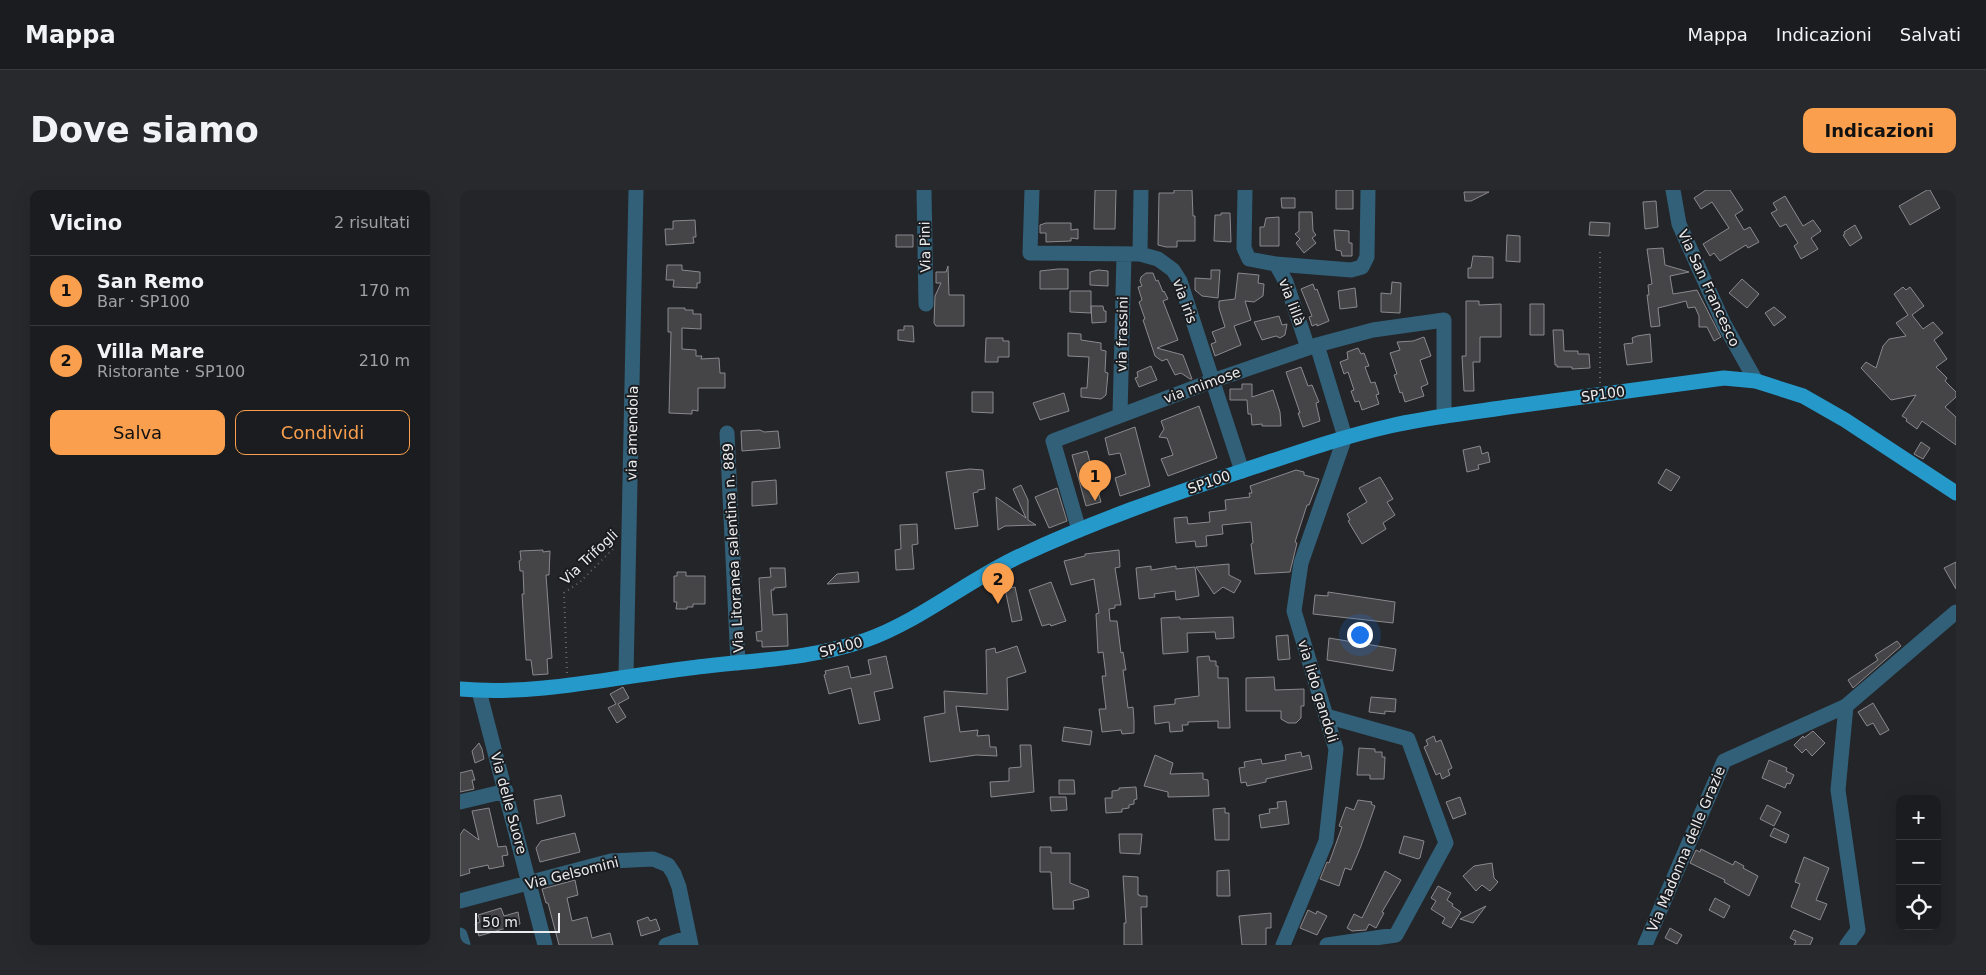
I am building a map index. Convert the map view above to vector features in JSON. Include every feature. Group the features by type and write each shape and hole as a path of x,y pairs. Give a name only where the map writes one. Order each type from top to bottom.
{"main road":[{"name":"SP100","path":"460,689 520,691 568,686 626,676 819,653 867,640 904,623 986,573 1021,555 1079,530 1242,471 1345,437 1394,425 1444,416 1724,378 1756,381 1803,396 1845,420 1956,492"}],"street":[{"name":"via amendola","path":"626,676 636,190"},
{"name":"Via Pini","path":"924,190 926,304"},
{"name":"via iris","path":"1032,190 1030,253 1140,254 1158,259 1173,270 1180,281 1242,471"},
{"path":"1140,254 1141,190"},
{"name":"via lillà","path":"1245,190 1244,248 1249,259 1276,264 1286,282 1313,347 1345,437"},
{"path":"1276,264 1351,270 1362,267 1367,257 1368,190"},
{"name":"Via San Francesco","path":"1673,190 1679,224 1724,324 1756,381"},
{"name":"via frassini","path":"1120,414 1124,254"},
{"name":"via mimose","path":"1079,530 1053,441 1120,414 1313,347 1373,330 1444,320 1444,416"},
{"name":"Via Litoranea salentina n. 889","path":"727,433 738,662"},
{"name":"via lido gandoli","path":"1283,945 1326,841 1336,749 1294,611 1301,563 1345,437"},
{"name":"Via Madonna delle Grazie","path":"1644,945 1724,761 1846,706 1956,612"},
{"name":"Via delle Suore","path":"479,691 546,945"},
{"path":"1846,706 1838,790 1858,930 1848,945"},
{"path":"1326,716 1408,740 1446,843 1395,940 1327,945"},
{"path":"460,802 506,791"},
{"name":"Via Gelsomini","path":"460,901 611,861 653,859 668,865 674,874 679,887 690,941"},
{"path":"460,935 463,945"},
{"path":"666,945 690,941"}],"path":[{"path":"1600,250 1600,395"},
{"name":"Via Trifogli","path":"568,686 564,593 580,582 629,534"}],"building":[{"path":"1095,190 1116,190 1115,229 1094,229"},
{"path":"1174,190 1192,190 1195,241 1177,241 1177,247 1166,247 1158,245 1159,193 1174,193"},
{"path":"1336,190 1353,190 1353,209 1336,209"},
{"path":"1706,190 1730,190 1743,210 1735,215 1744,230 1750,227 1759,242 1748,248 1746,245 1720,261 1714,253 1710,256 1703,244 1729,228 1712,202 1701,209 1694,198"},
{"path":"1930,190 1940,208 1910,225 1899,206"},
{"path":"1464,192 1489,192 1471,201 1465,201"},
{"path":"1785,196 1803,226 1813,220 1821,231 1811,238 1818,249 1801,259 1794,246 1798,243 1786,224 1780,227 1771,213 1777,210 1773,203"},
{"path":"1281,198 1295,198 1295,208 1282,208"},
{"path":"1656,201 1658,227 1645,229 1643,202"},
{"path":"1299,212 1312,212 1313,231 1316,235 1312,238 1316,243 1304,253 1296,243 1300,239 1295,234 1299,231"},
{"path":"1221,213 1230,213 1231,242 1214,241 1215,215 1221,215"},
{"path":"1279,217 1279,246 1260,246 1260,227 1264,227 1266,218"},
{"path":"695,220 696,237 693,237 694,243 666,245 665,229 673,229 673,221"},
{"path":"1590,222 1610,223 1609,236 1589,235"},
{"path":"1046,223 1071,223 1071,230 1078,229 1078,239 1071,238 1071,241 1046,242 1046,233 1040,233 1040,225"},
{"path":"1855,225 1862,238 1850,246 1843,235 1845,234 1844,232"},
{"path":"1334,230 1349,231 1349,243 1352,243 1352,256 1342,256 1341,251 1336,250"},
{"path":"896,235 913,235 913,247 896,247"},
{"path":"1507,235 1520,236 1520,262 1506,261"},
{"path":"1663,248 1665,265 1689,272 1670,276 1673,294 1697,290 1721,337 1714,341 1707,327 1699,327 1699,316 1695,307 1688,308 1686,301 1658,308 1660,326 1651,327 1647,295 1649,295 1648,285 1652,284 1647,249"},
{"path":"1473,256 1493,257 1493,278 1468,278 1468,268 1471,268"},
{"path":"667,265 682,265 682,270 700,272 700,283 697,283 697,288 673,287 674,280 666,280"},
{"path":"948,266 949,295 964,295 964,326 936,326 934,323 935,296 941,283 936,283 936,272 946,272"},
{"path":"1068,269 1068,289 1040,289 1040,271"},
{"path":"1098,270 1108,271 1108,286 1090,285 1090,272"},
{"path":"1211,270 1220,270 1218,298 1202,296 1195,290 1195,278 1211,279"},
{"path":"1146,273 1153,273 1168,299 1163,301 1178,340 1157,348 1183,355 1192,379 1181,373 1175,375 1167,359 1162,361 1155,356 1139,302 1142,300 1138,287 1142,286 1141,277"},
{"path":"1238,273 1259,275 1258,283 1264,284 1263,296 1254,302 1245,301 1251,320 1234,326 1241,345 1215,356 1211,344 1216,342 1212,332 1225,327 1219,308 1219,301 1235,299"},
{"path":"1742,279 1759,294 1747,308 1729,293"},
{"path":"1392,282 1401,283 1400,313 1381,312 1381,293 1391,294"},
{"path":"1313,284 1315,290 1317,289 1329,321 1317,326 1317,324 1312,326 1309,317 1312,316 1301,289"},
{"path":"1903,287 1906,290 1910,287 1924,306 1912,315 1923,329 1933,322 1943,333 1934,340 1947,359 1936,367 1947,378 1945,381 1956,392 1956,397 1945,407 1956,417 1956,445 1922,421 1917,429 1902,416 1916,395 1891,400 1861,368 1866,362 1876,368 1883,346 1889,339 1906,336 1896,323 1908,315 1894,294"},
{"path":"1355,288 1357,307 1340,309 1338,291"},
{"path":"1070,291 1091,291 1091,313 1070,312"},
{"path":"1466,301 1479,301 1479,305 1501,304 1501,337 1480,337 1480,362 1473,362 1474,391 1464,391 1462,356 1466,356"},
{"path":"1530,304 1544,304 1544,335 1530,335"},
{"path":"1091,306 1103,306 1104,311 1106,311 1106,322 1092,323"},
{"path":"1774,307 1786,317 1774,326 1765,313"},
{"path":"668,308 685,308 685,310 693,310 693,314 701,314 701,329 682,328 682,349 696,350 696,356 702,356 701,359 719,358 720,373 725,373 725,388 698,388 698,411 692,410 692,414 669,413 671,332 668,332"},
{"path":"1279,316 1282,325 1287,324 1285,335 1280,338 1276,336 1262,340 1254,322"},
{"path":"904,326 913,326 914,342 898,340 898,330 904,330"},
{"path":"1553,330 1563,330 1564,351 1578,351 1578,354 1589,354 1590,368 1572,369 1572,367 1557,367 1555,365"},
{"path":"1068,333 1081,334 1081,340 1101,343 1101,350 1106,351 1105,372 1108,373 1106,395 1101,399 1081,397 1081,388 1087,388 1089,357 1068,356"},
{"path":"1650,334 1652,362 1627,365 1624,344 1633,343 1632,338 1637,336"},
{"path":"1424,337 1431,356 1420,360 1428,384 1421,387 1424,396 1405,402 1394,375 1397,374 1390,353 1400,350 1397,342 1413,341"},
{"path":"986,338 1003,338 1003,341 1009,341 1009,357 998,357 998,362 985,362"},
{"path":"1358,348 1361,354 1364,353 1369,366 1365,367 1371,383 1375,382 1379,394 1376,395 1379,404 1362,410 1359,401 1355,402 1351,391 1354,390 1348,372 1344,374 1340,362 1348,359 1347,352"},
{"path":"1151,366 1157,380 1139,387 1135,378 1138,377 1137,372"},
{"path":"1301,367 1308,386 1312,385 1319,402 1316,403 1320,421 1303,427 1286,372"},
{"path":"1242,384 1252,384 1252,397 1273,390 1280,412 1281,426 1252,425 1251,414 1248,414 1247,400 1230,400 1230,389 1242,389"},
{"path":"972,392 993,392 993,413 972,412"},
{"path":"1064,393 1069,411 1040,420 1033,403"},
{"path":"1199,406 1217,458 1168,476 1161,459 1173,455 1167,438 1159,437 1164,429 1161,421"},
{"path":"1135,427 1150,486 1120,496 1115,478 1126,474 1120,453 1109,455 1105,438"},
{"path":"760,430 764,432 778,431 780,448 742,451 741,431"},
{"path":"1921,442 1930,448 1923,459 1914,454"},
{"path":"1480,446 1482,454 1488,452 1490,462 1478,465 1479,469 1467,472 1463,450"},
{"path":"1087,451 1101,502 1086,506 1072,455"},
{"path":"970,469 983,470 985,489 973,493 978,526 955,529 946,472"},
{"path":"1666,469 1680,477 1671,491 1658,483"},
{"path":"1296,470 1304,472 1304,475 1319,479 1309,505 1307,505 1295,542 1297,543 1290,572 1255,574 1251,544 1253,543 1251,522 1222,525 1223,534 1206,536 1207,546 1196,547 1195,541 1176,543 1174,518 1187,517 1188,524 1210,522 1209,512 1226,510 1225,500 1250,497 1249,493 1252,493 1250,486"},
{"path":"1380,477 1393,499 1387,502 1395,515 1383,523 1386,529 1362,544 1348,521 1350,520 1347,514 1367,502 1359,488"},
{"path":"776,480 777,504 752,506 752,482"},
{"path":"1021,485 1028,500 1028,520 1036,525 1005,526 998,530 996,497 1026,518 1013,489"},
{"path":"1057,488 1067,521 1049,528 1035,497"},
{"path":"917,524 918,544 912,545 914,569 896,570 895,550 901,549 900,525"},
{"path":"543,550 543,552 550,551 549,575 546,575 552,658 547,659 548,674 533,675 531,660 526,660 522,594 524,594 523,571 520,571 519,561 521,560 520,551"},
{"path":"1119,550 1120,567 1115,568 1121,605 1115,605 1115,608 1109,609 1110,621 1117,621 1121,653 1123,652 1126,670 1123,670 1128,708 1133,707 1134,721 1134,733 1122,734 1121,730 1102,732 1099,709 1106,709 1102,676 1106,676 1103,652 1098,653 1096,614 1099,613 1094,579 1071,585 1064,561 1085,556 1085,554"},
{"path":"1956,562 1956,589 1944,568"},
{"path":"1229,564 1229,575 1241,581 1234,593 1223,587 1214,594 1196,567"},
{"path":"1151,566 1151,570 1176,566 1176,569 1195,567 1199,596 1176,600 1175,591 1154,594 1155,597 1139,599 1136,568"},
{"path":"770,568 785,568 786,587 771,590 773,615 787,614 788,646 762,647 762,641 757,641 756,632 762,631 759,578 771,577"},
{"path":"677,572 686,572 686,576 705,576 705,604 693,604 693,607 687,607 687,609 676,609 677,602 674,602 674,576 677,576"},
{"path":"858,572 859,582 827,584 837,574"},
{"path":"1051,582 1066,621 1051,626 1050,624 1042,626 1029,590"},
{"path":"1015,587 1022,620 1012,622 1005,589"},
{"path":"1328,592 1395,602 1393,623 1313,614 1315,595 1328,596"},
{"path":"1180,617 1180,619 1233,617 1234,638 1216,639 1215,632 1187,633 1188,652 1163,654 1161,618"},
{"path":"1288,635 1290,659 1278,660 1276,636"},
{"path":"1329,638 1396,649 1393,671 1327,660"},
{"path":"1897,641 1901,646 1853,688 1848,680 1878,660 1875,655"},
{"path":"1017,646 1026,672 1007,678 1008,710 956,706 960,732 978,730 977,736 989,735 990,747 996,747 997,756 976,755 930,762 924,717 945,713 944,691 987,694 986,650 995,648 996,653"},
{"path":"886,656 893,688 874,692 880,720 859,724 851,688 829,694 824,675 826,674 825,671 848,666 851,678 871,674 868,660"},
{"path":"1209,656 1210,661 1216,661 1218,678 1228,678 1230,728 1218,728 1218,721 1188,722 1188,725 1182,725 1183,731 1170,732 1169,722 1155,724 1154,706 1175,704 1175,699 1199,696 1197,657"},
{"path":"1274,677 1275,690 1304,689 1304,706 1301,706 1301,718 1296,723 1288,723 1281,719 1281,711 1246,711 1246,678"},
{"path":"623,687 629,698 618,704 626,717 617,723 608,708 616,704 610,694"},
{"path":"1371,697 1396,699 1395,712 1385,711 1385,714 1369,712"},
{"path":"1873,703 1889,730 1880,735 1873,723 1867,726 1858,712"},
{"path":"1064,727 1092,731 1090,745 1062,741"},
{"path":"1813,731 1825,743 1812,756 1806,749 1802,753 1794,745 1803,736 1804,738"},
{"path":"1434,736 1436,742 1441,740 1452,768 1448,770 1450,775 1442,779 1440,773 1436,775 1424,747 1428,745 1426,740"},
{"path":"479,743 484,759 475,763 472,751"},
{"path":"1020,745 1031,745 1034,792 991,797 990,782 1009,781 1009,768 1021,767"},
{"path":"1359,748 1375,749 1375,752 1382,752 1382,757 1385,757 1384,779 1370,779 1370,775 1357,775"},
{"path":"1301,752 1302,757 1309,755 1312,769 1266,779 1266,782 1247,786 1246,782 1241,783 1239,768 1245,767 1244,762 1261,759 1262,764 1269,763 1286,760 1285,755"},
{"path":"1155,755 1173,763 1170,774 1203,773 1203,779 1208,780 1209,796 1168,797 1168,792 1144,786"},
{"path":"1769,760 1787,768 1786,771 1794,775 1790,784 1787,783 1785,788 1762,778"},
{"path":"472,770 475,780 472,780 474,789 460,792 460,773"},
{"path":"1059,780 1074,780 1075,794 1059,794"},
{"path":"1136,787 1137,799 1134,800 1134,804 1129,805 1129,808 1122,809 1122,812 1106,813 1105,798 1112,798 1112,791 1119,790 1119,788"},
{"path":"561,795 565,816 537,824 534,800"},
{"path":"1050,797 1066,797 1067,810 1051,811"},
{"path":"1460,797 1466,814 1453,819 1446,802"},
{"path":"1358,800 1372,802 1371,804 1375,806 1351,870 1345,868 1339,886 1320,879 1327,862 1329,863 1342,827 1339,826 1346,807 1354,810"},
{"path":"1286,801 1289,824 1261,828 1259,815 1270,813 1269,809 1278,808 1277,802"},
{"path":"1767,805 1781,812 1774,826 1760,819"},
{"path":"489,808 498,847 506,846 508,855 502,856 504,866 489,869 488,865 469,869 470,873 460,876 460,835 464,829 479,840 472,811"},
{"path":"1225,808 1225,813 1229,813 1229,840 1215,840 1213,809"},
{"path":"1774,828 1789,835 1786,843 1770,836"},
{"path":"575,833 580,852 540,862 536,848 541,841"},
{"path":"1119,834 1142,834 1140,854 1120,853"},
{"path":"1404,836 1424,841 1420,858 1399,853"},
{"path":"1040,847 1051,847 1051,853 1070,853 1070,883 1088,890 1089,897 1073,901 1074,909 1053,909 1051,872 1040,872"},
{"path":"1701,849 1733,865 1735,861 1758,876 1749,896 1724,882 1725,880 1690,863 1696,850 1700,852"},
{"path":"1804,857 1829,868 1816,900 1827,904 1820,920 1791,907 1800,884 1795,882"},
{"path":"1492,863 1494,878 1498,882 1490,891 1482,885 1476,891 1463,876 1474,866"},
{"path":"1229,870 1230,896 1217,896 1217,871"},
{"path":"1385,871 1401,880 1382,912 1384,913 1376,928 1369,924 1366,930 1352,931 1347,928 1354,914 1362,918"},
{"path":"1123,876 1138,877 1138,895 1147,896 1147,907 1141,907 1142,945 1124,945 1124,923 1126,923"},
{"path":"575,880 578,895 567,898 572,921 587,917 592,938 610,933 613,945 559,945 548,903 546,903 542,889"},
{"path":"1438,886 1451,893 1447,900 1461,912 1451,928 1442,923 1445,918 1431,909 1436,901 1431,898"},
{"path":"1715,898 1730,906 1724,918 1709,910"},
{"path":"1486,906 1473,923 1460,919"},
{"path":"501,908 504,916 518,912 520,924 479,936 475,924 480,922 478,915"},
{"path":"1308,910 1316,914 1317,911 1327,916 1317,935 1300,928"},
{"path":"1271,913 1271,928 1266,928 1266,945 1242,945 1239,916"},
{"path":"648,917 650,921 656,919 660,930 641,936 637,921"},
{"path":"1670,928 1682,935 1677,944 1665,938"},
{"path":"1794,930 1813,938 1810,945 1794,945 1796,941 1790,938"}],"place":[{"name":"San Remo","path":"1095,501"},
{"name":"Villa Mare","path":"998,604"}]}
